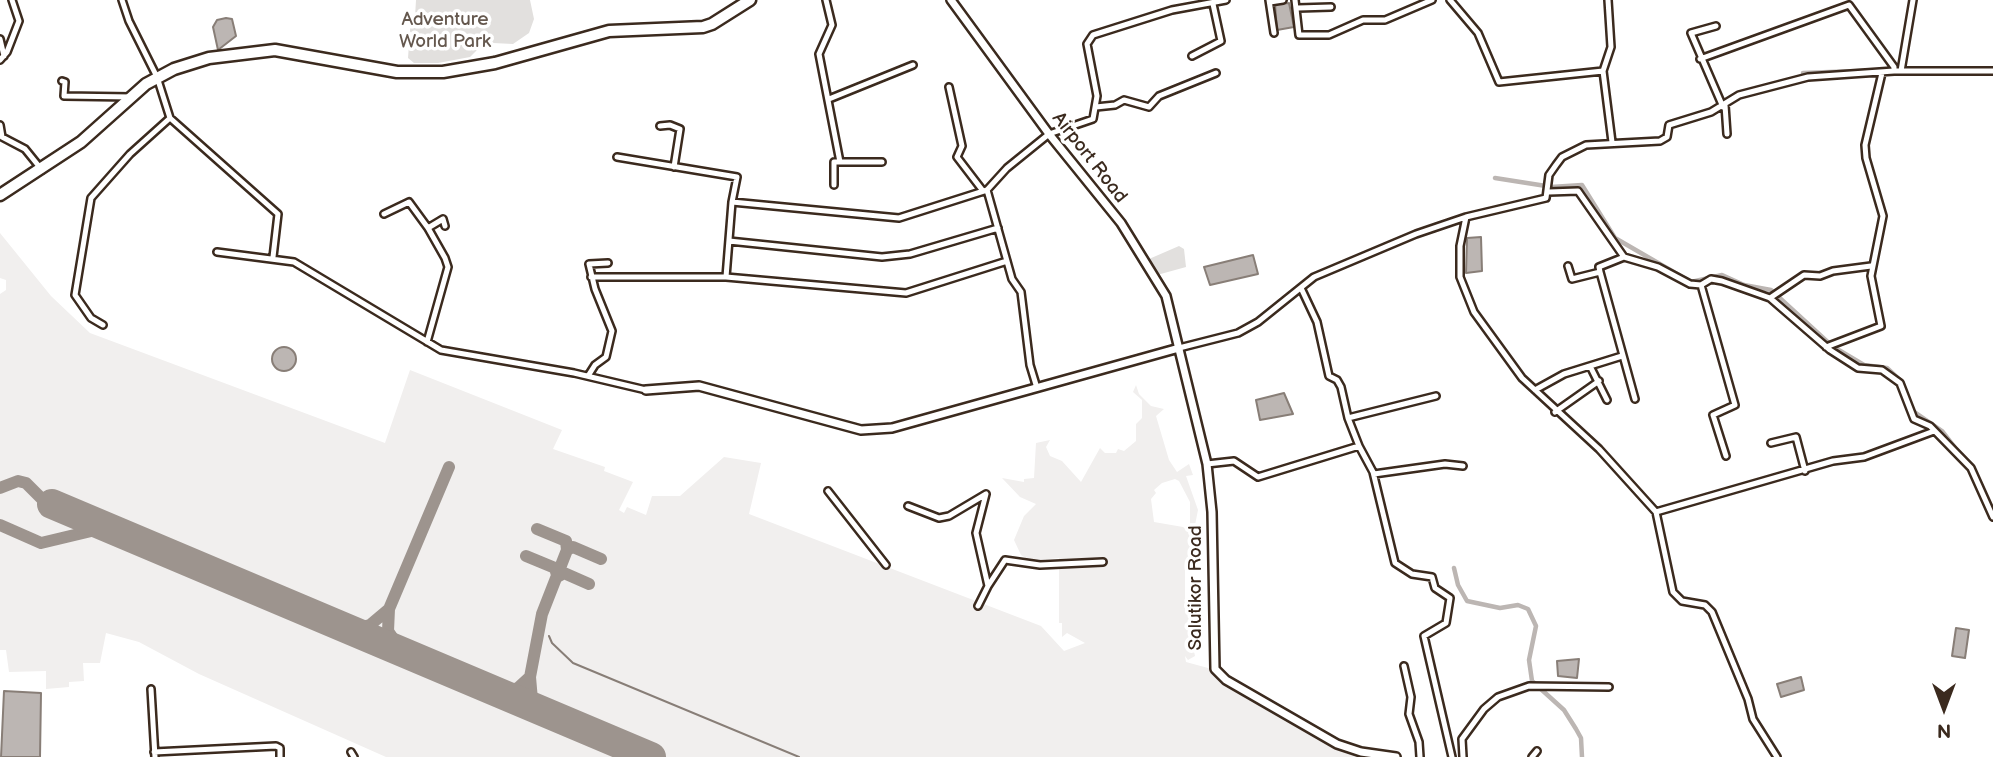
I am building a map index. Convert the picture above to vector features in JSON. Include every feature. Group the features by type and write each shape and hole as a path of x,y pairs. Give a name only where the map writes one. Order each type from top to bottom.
{"highway":[{"path":"0,195 81,142 157,77 209,58 265,50 397,72 443,72 495,63 609,31 703,27 750,0"}],"main road":[{"name":"Airport Road","path":"951,0 1049,134 1121,223 1166,296 1179,348"},
{"path":"646,390 699,386 861,430 892,428 1179,348"},
{"name":"Salutikor Road","path":"1179,348 1207,464 1212,512 1215,669 1226,680 1337,744 1396,757"}],"street":[{"path":"2,58 19,21 12,0"},
{"path":"122,0 129,21 157,77 170,118 278,214 273,257"},
{"path":"826,0 832,24 820,46 819,54 840,162"},
{"path":"732,202 899,218 985,191 1007,168 1049,134 1093,119 1096,82 1087,56 1087,44 1093,35 1172,10 1226,0"},
{"path":"1274,33 1270,1 1283,0"},
{"path":"1295,0 1299,35 1329,36 1363,20 1385,20 1432,0"},
{"path":"1450,0 1478,33 1499,82 1603,71"},
{"path":"1608,0 1611,47 1603,71 1612,142"},
{"path":"1843,0 1894,66 1894,71"},
{"path":"1901,71 1913,0"},
{"path":"1192,56 1220,41 1213,4"},
{"path":"1700,58 1849,5"},
{"path":"1298,8 1331,7"},
{"path":"1716,26 1690,33 1724,106 1727,134"},
{"path":"0,39 2,58"},
{"path":"829,99 913,65"},
{"path":"1179,348 1238,333 1314,277 1335,268 1466,217 1546,198 1549,192 1549,174 1562,157 1586,145 1665,140 1669,125 1724,106 1739,95 1790,80 1894,71 1993,71"},
{"path":"1096,107 1115,105 1117,101 1124,100 1149,107 1158,96 1216,73"},
{"path":"1829,345 1881,326 1871,266 1883,216 1866,158 1865,145 1882,73"},
{"path":"62,81 64,96 132,97"},
{"path":"949,87 962,146 957,157 985,191 1012,279 1021,292 1030,365 1037,388"},
{"path":"103,325 89,316 76,299 75,290 91,198 130,154 170,118"},
{"path":"0,125 2,137 25,149 42,170"},
{"path":"660,126 670,125 680,129 674,167"},
{"path":"617,158 737,177 732,202 726,277"},
{"path":"834,185 834,162 882,162"},
{"path":"1549,192 1578,191 1624,257"},
{"path":"384,214 409,202 428,228 448,267 427,342"},
{"path":"1466,217 1460,246 1460,278 1474,312 1522,378 1555,412 1599,449 1656,512 1673,592 1682,601 1705,605 1712,612 1748,699 1753,719 1777,757"},
{"path":"428,228 443,219 445,226"},
{"path":"729,241 883,257 910,254 998,228"},
{"path":"217,252 273,257 308,270 427,342 459,355 588,376 646,390"},
{"path":"1635,399 1599,267 1624,257 1658,267 1682,282 1702,285 1711,279 1771,297 1858,368 1875,369 1891,375 1900,383 1914,419 1934,431 1971,468 1976,486 1993,517"},
{"path":"591,277 726,277 905,293 1007,261"},
{"path":"588,376 595,365 606,357 612,331 591,277 589,264 608,263"},
{"path":"1568,266 1572,279 1600,272"},
{"path":"1771,297 1804,275 1820,276 1833,271 1871,266"},
{"path":"1702,285 1735,405 1713,415 1726,456"},
{"path":"1301,288 1317,322 1329,376 1337,380 1341,387 1348,418 1374,474 1395,563 1412,574 1432,577 1435,587 1450,597 1446,623 1424,636 1452,757"},
{"path":"1535,390 1556,378 1622,356"},
{"path":"1591,366 1607,400"},
{"path":"1555,412 1599,381"},
{"path":"1348,418 1436,396"},
{"path":"1656,512 1833,461 1864,457 1934,431"},
{"path":"1771,443 1796,437 1805,471"},
{"path":"1207,464 1234,461 1258,477 1359,446"},
{"path":"1374,474 1445,464 1463,466"},
{"path":"828,491 886,565"},
{"path":"908,506 939,518 949,516 986,494 976,533 988,586"},
{"path":"978,606 1005,560 1040,565 1103,562"},
{"path":"1404,666 1411,697 1409,714 1419,741 1420,757"},
{"path":"1463,757 1462,739 1498,697 1529,686 1609,687"},
{"path":"152,689 155,754 276,746 280,748 280,757"},
{"path":"1532,757 1537,751"}],"shaded area":[{"path":"1289,3 1294,27 1277,30 1275,4"},
{"path":"232,19 236,36 218,50 213,27 217,20"},
{"path":"0,233 51,296 90,333 385,443 410,370 562,430 553,449 605,467 604,471 633,482 619,510 624,513 627,507 646,515 652,496 680,496 724,457 761,463 749,514 1041,626 1064,651 1085,643 1067,633 1062,637 1062,623 1059,623 1059,558 1031,561 1021,555 1014,540 1024,516 1036,504 1020,497 1002,478 1024,482 1024,479 1034,478 1036,443 1050,440 1046,447 1050,456 1062,461 1081,482 1100,448 1105,453 1116,453 1118,449 1124,451 1136,441 1136,424 1142,418 1142,400 1133,392 1136,385 1139,394 1151,406 1164,409 1156,416 1169,460 1177,472 1189,464 1193,475 1186,476 1198,510 1194,530 1190,525 1190,502 1179,481 1175,479 1162,483 1154,490 1156,493 1151,499 1154,522 1183,527 1191,533 1194,567 1185,570 1185,609 1193,620 1189,627 1195,656 1188,660 1185,656 1186,662 1208,668 1226,684 1328,742 1386,757 386,757 199,674 139,642 106,633 100,663 83,663 84,681 69,682 69,687 46,689 46,671 9,672 6,650 0,650 0,294 6,290 6,280 0,278"},
{"path":"1481,237 1482,271 1466,273 1467,238"},
{"path":"1253,255 1258,274 1210,285 1204,267"},
{"path":"284,347 295,354 296,359 289,370 284,371 273,364 272,359 279,348"},
{"path":"1284,393 1293,414 1260,420 1256,400"},
{"path":"1956,628 1969,630 1965,658 1952,656"},
{"path":"1579,659 1577,678 1558,676 1557,661"},
{"path":"1801,677 1804,690 1781,697 1777,684"},
{"path":"4,691 41,693 40,757 1,757"}],"green space":[{"name":"Adventure World Park","path":"416,0 530,0 534,19 529,33 513,44 493,43 480,47 470,57 438,63 414,63 408,58 411,17 415,17"},
{"path":"1179,246 1184,249 1186,267 1157,275 1149,259"}],"waterway":[{"path":"1803,73 1883,70"},
{"path":"1495,178 1546,186"},
{"path":"1551,187 1582,185 1615,238 1691,282 1722,275 1744,285 1771,290 1832,346 1864,365 1887,368 1902,382 1913,411 1942,431 1959,453"},
{"path":"1454,568 1458,585 1467,601 1500,608 1518,605 1528,609 1536,626 1529,660 1532,681 1564,710 1581,738 1582,757"},
{"path":"549,636 552,643 573,663 799,757"}],"taxiway":[{"path":"389,609 449,467"},
{"path":"0,488 18,481 26,483 42,499 52,504"},
{"path":"0,525 41,543 108,527"},
{"path":"537,529 566,541 567,550 573,547 601,559"},
{"path":"542,711 532,700 530,677 542,614 567,550"},
{"path":"526,556 555,568 557,575"},
{"path":"557,577 564,573 589,584"},
{"path":"341,626 357,628 370,625 389,609 388,631 402,652"},
{"path":"498,693 518,688 530,677"}],"runway":[{"path":"52,504 651,757"}]}
